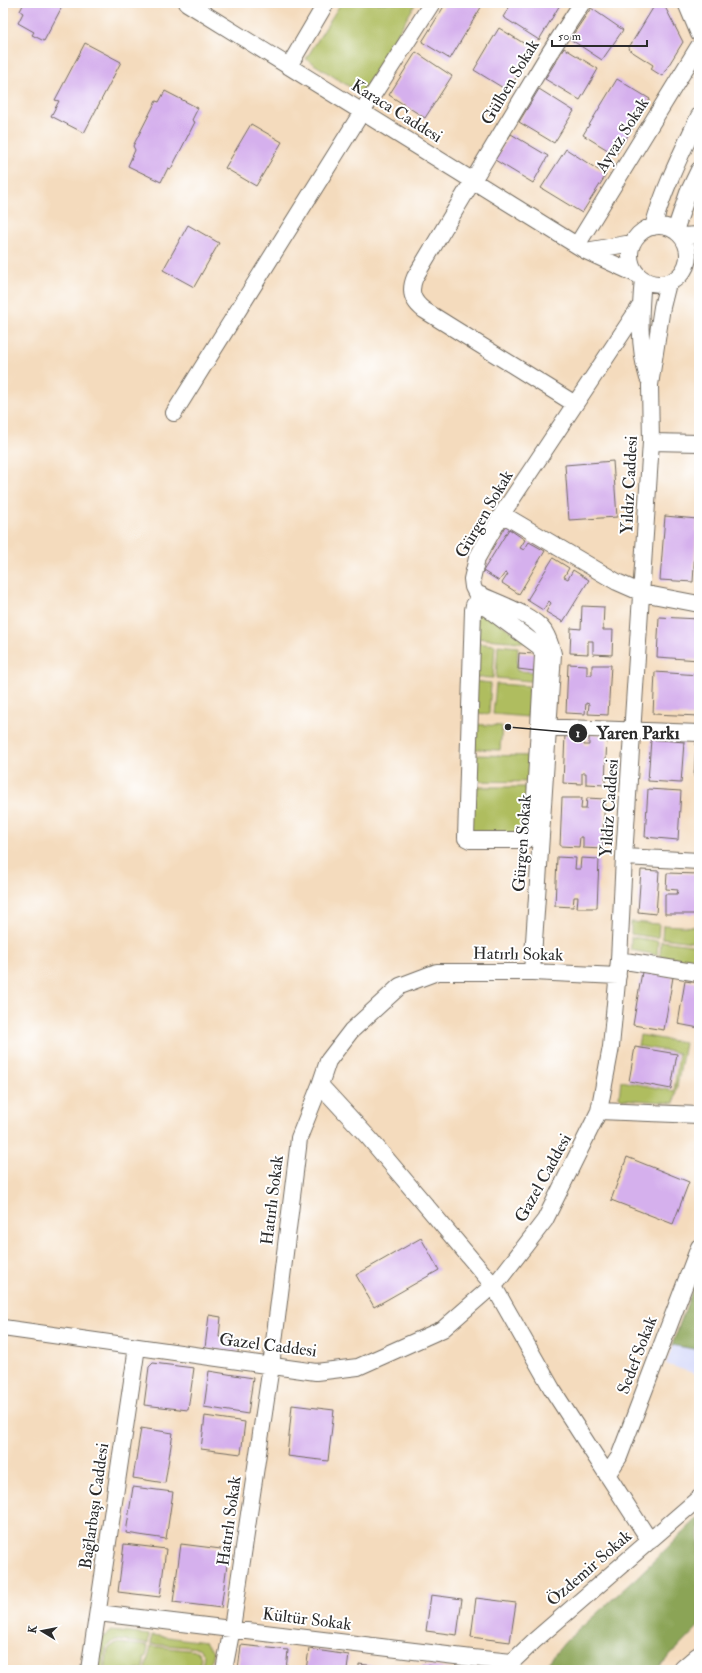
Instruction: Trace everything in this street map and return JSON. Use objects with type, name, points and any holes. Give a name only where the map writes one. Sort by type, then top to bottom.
[{"type":"highway","points":[[685,1670],[699,1658]]},
{"type":"street","name":"Karaca Caddesi","points":[[187,3],[582,248],[640,277]]},
{"type":"street","points":[[290,66],[326,3]]},
{"type":"street","points":[[174,413],[432,3]]},
{"type":"street","name":"Gülben Sokak","points":[[575,404],[424,310],[413,299],[412,288],[415,277],[472,181],[550,52],[582,3]]},
{"type":"street","points":[[686,3],[699,34]]},
{"type":"street","name":"Ayvaz Sokak","points":[[582,248],[699,46]]},
{"type":"street","points":[[653,227],[659,205],[699,116]]},
{"type":"street","points":[[678,234],[688,193],[699,170]]},
{"type":"street","points":[[582,248],[632,243],[641,232],[653,227],[664,226],[678,234],[685,243],[688,251],[685,268]]},
{"type":"street","points":[[678,234],[699,235]]},
{"type":"street","name":"Yıldız Caddesi","points":[[632,243],[630,249],[631,263],[640,277],[643,356],[650,385]]},
{"type":"street","points":[[640,277],[655,284],[668,282],[678,277],[685,268],[699,258]]},
{"type":"street","name":"Yıldız Caddesi","points":[[599,1112],[611,1047],[619,968],[624,856],[651,442],[650,385],[662,306],[668,282]]},
{"type":"street","name":"Gürgen Sokak","points":[[532,972],[544,727],[553,654],[550,643],[543,630],[529,618],[476,593],[473,587],[473,568],[477,558],[502,514],[641,305]]},
{"type":"street","points":[[651,442],[699,443]]},
{"type":"street","points":[[502,514],[617,582],[642,593],[699,604]]},
{"type":"street","points":[[474,605],[480,605],[488,609],[542,650],[544,727],[532,836],[526,840],[466,838],[472,626],[474,605]]},
{"type":"street","points":[[544,727],[633,729],[699,733]]},
{"type":"street","points":[[624,856],[699,862]]},
{"type":"street","name":"Hatırlı Sokak","points":[[224,1670],[232,1628],[271,1366],[299,1138],[328,1061],[351,1031],[400,986],[437,972],[532,972],[619,968],[699,973]]},
{"type":"street","points":[[320,1085],[369,1138],[493,1285],[552,1389],[650,1541]]},
{"type":"street","points":[[599,1112],[699,1115]]},
{"type":"street","name":"Gazel Caddesi","points":[[3,1328],[316,1372],[358,1367],[443,1329],[493,1285],[545,1220],[599,1112]]},
{"type":"street","name":"Sedef Sokak","points":[[607,1475],[619,1457],[699,1247]]},
{"type":"street","name":"Bağlarbaşı Caddesi","points":[[89,1670],[137,1347]]},
{"type":"street","name":"Özdemir Sokak","points":[[509,1666],[534,1641],[699,1498]]},
{"type":"street","name":"Kültür Sokak","points":[[98,1613],[472,1658],[509,1666]]},
{"type":"shaded area","points":[[699,1274],[699,1375],[666,1364]]},
{"type":"green space","points":[[341,3],[416,3],[361,94],[306,59]]},
{"type":"green space","points":[[476,608],[530,643],[475,638]]},
{"type":"green space","points":[[474,643],[495,645],[493,678],[473,677]]},
{"type":"green space","points":[[498,645],[518,647],[517,671],[535,672],[541,682],[496,678]]},
{"type":"green space","points":[[473,681],[491,683],[489,714],[473,713]]},
{"type":"green space","points":[[496,684],[529,686],[528,717],[493,714]]},
{"type":"green space","points":[[471,724],[502,726],[500,750],[472,749]]},
{"type":"green space","points":[[471,755],[535,756],[533,782],[471,781]]},
{"type":"green space","points":[[470,787],[533,787],[525,834],[470,837]]},
{"type":"green space","points":[[631,922],[659,924],[658,938],[631,934]]},
{"type":"green space","points":[[663,925],[699,927],[699,943],[662,938]]},
{"type":"green space","points":[[631,937],[658,941],[657,955],[631,950]]},
{"type":"green space","points":[[661,941],[699,946],[699,963],[660,956]]},
{"type":"green space","points":[[640,1035],[685,1043],[674,1103],[622,1099],[619,1097],[621,1081],[674,1091],[679,1053],[638,1046]]},
{"type":"green space","points":[[695,1283],[699,1284],[699,1350],[672,1345]]},
{"type":"green space","points":[[699,1517],[699,1626],[656,1670],[542,1670],[565,1642],[636,1578]]},
{"type":"green space","points":[[111,1631],[149,1635],[148,1644],[115,1640],[106,1648],[103,1670],[95,1670],[99,1641]]},
{"type":"green space","points":[[152,1635],[205,1642],[213,1651],[209,1670],[201,1670],[204,1656],[199,1648],[151,1644]]},
{"type":"green space","points":[[116,1643],[148,1646],[146,1656],[144,1658],[144,1670],[105,1670],[108,1649]]},
{"type":"green space","points":[[151,1646],[197,1651],[201,1657],[199,1670],[147,1670],[146,1666]]},
{"type":"building","points":[[24,3],[64,3],[44,41],[32,35],[34,32],[18,23],[23,13],[20,11]]},
{"type":"building","points":[[446,3],[483,4],[450,59],[422,42]]},
{"type":"building","points":[[512,3],[561,3],[539,40],[503,17]]},
{"type":"building","points":[[656,3],[663,3],[683,42],[662,76],[651,69],[653,65],[628,49]]},
{"type":"building","points":[[591,8],[623,30],[602,60],[570,39]]},
{"type":"building","points":[[499,28],[533,49],[508,91],[474,70]]},
{"type":"building","points":[[85,43],[121,62],[84,133],[51,116],[59,101],[55,100]]},
{"type":"building","points":[[564,48],[598,69],[580,100],[545,79]]},
{"type":"building","points":[[416,52],[452,76],[425,118],[389,95]]},
{"type":"building","points":[[617,79],[650,99],[616,155],[583,135]]},
{"type":"building","points":[[539,89],[574,111],[554,143],[519,122]]},
{"type":"building","points":[[165,91],[198,108],[192,120],[195,122],[171,169],[168,168],[161,182],[128,166],[135,150],[133,146],[156,101],[159,102]]},
{"type":"building","points":[[251,124],[282,142],[256,186],[225,168]]},
{"type":"building","points":[[511,134],[548,156],[533,183],[495,160]]},
{"type":"building","points":[[566,149],[606,175],[582,213],[541,188]]},
{"type":"building","points":[[188,225],[219,243],[194,287],[163,270]]},
{"type":"building","points":[[613,461],[617,517],[569,520],[565,465]]},
{"type":"building","points":[[665,516],[697,519],[693,582],[660,580]]},
{"type":"building","points":[[509,529],[525,540],[520,548],[524,550],[529,542],[545,551],[519,594],[502,583],[508,574],[505,573],[499,581],[483,571]]},
{"type":"building","points":[[553,558],[569,568],[564,577],[568,579],[573,570],[589,580],[563,622],[546,612],[551,603],[549,601],[543,610],[527,600]]},
{"type":"building","points":[[582,606],[604,607],[603,630],[613,630],[612,655],[593,654],[593,641],[588,641],[588,654],[570,653],[571,628],[581,629]]},
{"type":"building","points":[[659,617],[699,619],[699,660],[657,657]]},
{"type":"building","points":[[519,653],[535,654],[534,671],[518,669]]},
{"type":"building","points":[[568,664],[587,665],[587,675],[592,675],[592,665],[611,665],[608,715],[588,714],[589,704],[586,703],[585,714],[566,713]]},
{"type":"building","points":[[655,672],[699,675],[699,716],[653,714]]},
{"type":"building","points":[[565,734],[584,735],[584,745],[589,745],[589,735],[607,735],[605,785],[586,784],[586,773],[582,773],[582,784],[563,783]]},
{"type":"building","points":[[651,739],[684,742],[681,783],[648,781]]},
{"type":"building","points":[[696,743],[699,743],[699,778],[694,777]]},
{"type":"building","points":[[648,789],[681,791],[678,840],[645,837]]},
{"type":"building","points":[[562,798],[582,798],[581,809],[586,809],[587,798],[605,799],[602,849],[583,848],[583,837],[580,837],[579,847],[560,846]]},
{"type":"building","points":[[557,857],[576,858],[575,869],[580,869],[581,858],[599,859],[597,908],[577,908],[578,897],[574,897],[573,907],[555,906]]},
{"type":"building","points":[[641,870],[659,871],[656,914],[638,912]]},
{"type":"building","points":[[667,873],[699,874],[699,914],[665,914],[665,894],[677,894],[678,890],[666,889]]},
{"type":"building","points":[[642,972],[673,977],[664,1030],[633,1025]]},
{"type":"building","points":[[685,981],[699,983],[699,1028],[678,1024]]},
{"type":"building","points":[[635,1047],[677,1054],[671,1089],[629,1081]]},
{"type":"building","points":[[627,1157],[689,1182],[673,1224],[611,1200]]},
{"type":"building","points":[[421,1238],[439,1270],[374,1307],[356,1275]]},
{"type":"building","points":[[209,1315],[221,1317],[219,1337],[239,1340],[238,1353],[205,1348]]},
{"type":"building","points":[[153,1363],[194,1368],[188,1410],[144,1405],[149,1367]]},
{"type":"building","points":[[209,1371],[253,1378],[248,1414],[204,1407]]},
{"type":"building","points":[[292,1405],[334,1410],[328,1461],[287,1456]]},
{"type":"building","points":[[205,1416],[245,1422],[241,1454],[201,1449]]},
{"type":"building","points":[[141,1428],[173,1433],[165,1483],[133,1478]]},
{"type":"building","points":[[133,1487],[173,1492],[166,1539],[126,1533]]},
{"type":"building","points":[[124,1544],[166,1549],[160,1597],[118,1592]]},
{"type":"building","points":[[181,1544],[229,1550],[221,1608],[173,1602]]},
{"type":"building","points":[[431,1595],[462,1599],[457,1635],[426,1631]]},
{"type":"building","points":[[476,1598],[516,1603],[510,1642],[471,1637]]},
{"type":"building","points":[[241,1645],[288,1650],[286,1670],[238,1670]]},
{"type":"building","points":[[309,1649],[349,1655],[347,1670],[306,1670]]},
{"type":"building","points":[[359,1664],[400,1669],[400,1670],[359,1670]]},
{"type":"building","points":[[422,1665],[451,1669],[451,1670],[421,1670]]},
{"type":"place","name":"Yaren Parkı","points":[[508,727]]}]
